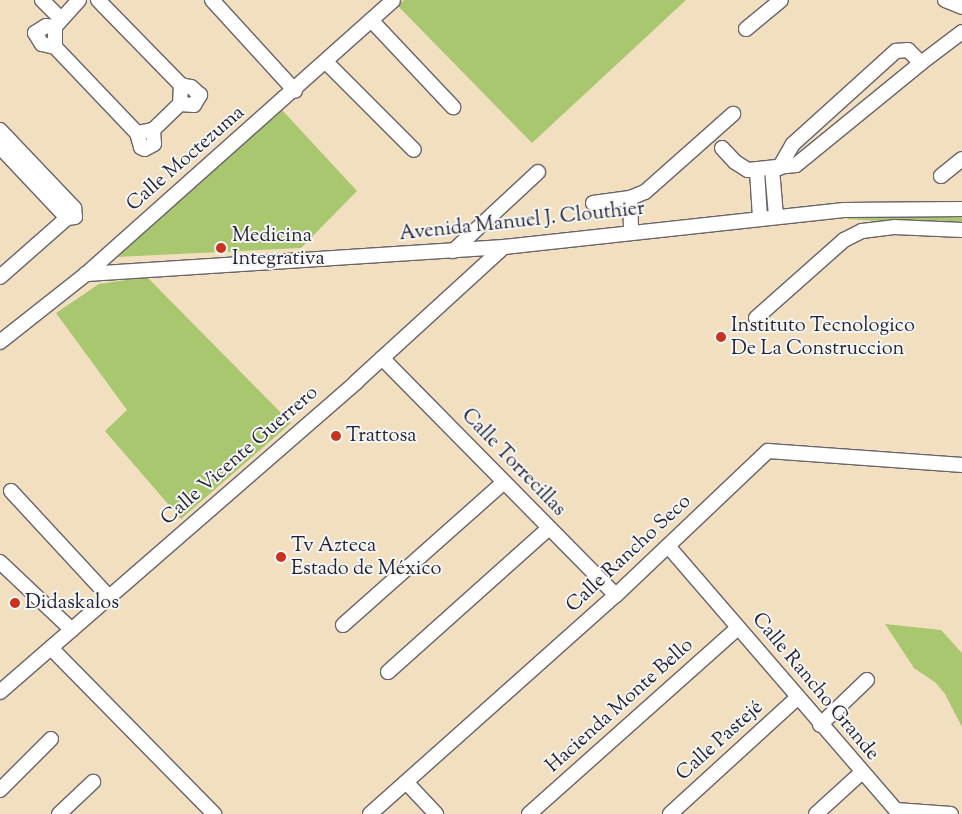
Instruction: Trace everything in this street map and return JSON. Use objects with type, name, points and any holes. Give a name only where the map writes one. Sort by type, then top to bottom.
[{"type":"street","points":[[42,0],[58,23],[55,47]]},
{"type":"street","points":[[79,0],[58,23],[46,26],[35,34],[42,44],[55,47],[137,133],[153,130],[180,104],[181,85],[100,0]]},
{"type":"street","points":[[212,0],[295,91]]},
{"type":"street","name":"Calle Moctezuma","points":[[0,342],[86,274],[295,91],[393,0]]},
{"type":"street","points":[[746,30],[781,0]]},
{"type":"street","points":[[945,0],[962,7]]},
{"type":"street","points":[[372,20],[453,107]]},
{"type":"street","points":[[722,148],[740,166],[757,171],[796,165],[810,156],[921,63],[962,32]]},
{"type":"street","points":[[776,216],[775,168],[793,144],[896,51],[908,50],[921,63]]},
{"type":"street","points":[[326,62],[414,150]]},
{"type":"street","points":[[593,203],[630,198],[657,183],[733,114]]},
{"type":"street","points":[[0,130],[5,150],[67,218],[0,277]]},
{"type":"street","points":[[941,176],[962,159]]},
{"type":"street","points":[[757,171],[760,218]]},
{"type":"street","points":[[453,251],[538,172]]},
{"type":"street","points":[[630,198],[631,231]]},
{"type":"street","name":"Avenida Manuel J. Clouthier","points":[[86,274],[504,247],[631,231],[844,210],[962,209]]},
{"type":"street","points":[[756,318],[844,240],[862,231],[894,227],[962,230]]},
{"type":"street","name":"Calle Vicente Guerrero","points":[[0,692],[382,358],[504,247]]},
{"type":"street","name":"Calle Torrecillas","points":[[382,358],[616,595]]},
{"type":"street","name":"Calle Rancho Seco","points":[[370,814],[616,595],[768,451],[962,464]]},
{"type":"street","points":[[343,625],[504,482]]},
{"type":"street","points":[[11,491],[109,597]]},
{"type":"street","points":[[388,672],[549,528]]},
{"type":"street","name":"Calle Rancho Grande","points":[[668,546],[861,773],[897,812],[951,814]]},
{"type":"street","points":[[0,562],[72,630]]},
{"type":"street","name":"Hacienda Monte Bello","points":[[529,814],[738,628]]},
{"type":"street","points":[[51,648],[214,814]]},
{"type":"street","points":[[820,725],[867,680]]},
{"type":"street","name":"Calle Pastejé","points":[[670,814],[797,698]]},
{"type":"street","points":[[0,790],[51,739]]},
{"type":"street","points":[[816,814],[861,773]]},
{"type":"street","points":[[59,814],[93,782]]},
{"type":"street","points":[[406,782],[436,814]]},
{"type":"green space","points":[[404,0],[686,0],[532,143],[398,6]]},
{"type":"green space","points":[[282,110],[357,191],[301,248],[116,257]]},
{"type":"green space","points":[[962,215],[962,226],[847,219],[847,216]]},
{"type":"green space","points":[[147,277],[291,423],[181,519],[105,431],[127,410],[56,313],[99,284]]},
{"type":"green space","points":[[885,624],[941,630],[962,653],[962,727],[945,694],[936,683],[914,668]]},
{"type":"place","name":"Medicina Integrativa","points":[[221,248]]},
{"type":"place","name":"Instituto Tecnologico De La Construccion","points":[[721,337]]},
{"type":"place","name":"Trattosa","points":[[336,436]]},
{"type":"place","name":"Tv Azteca Estado de México","points":[[281,557]]},
{"type":"place","name":"Didaskalos","points":[[15,603]]}]
